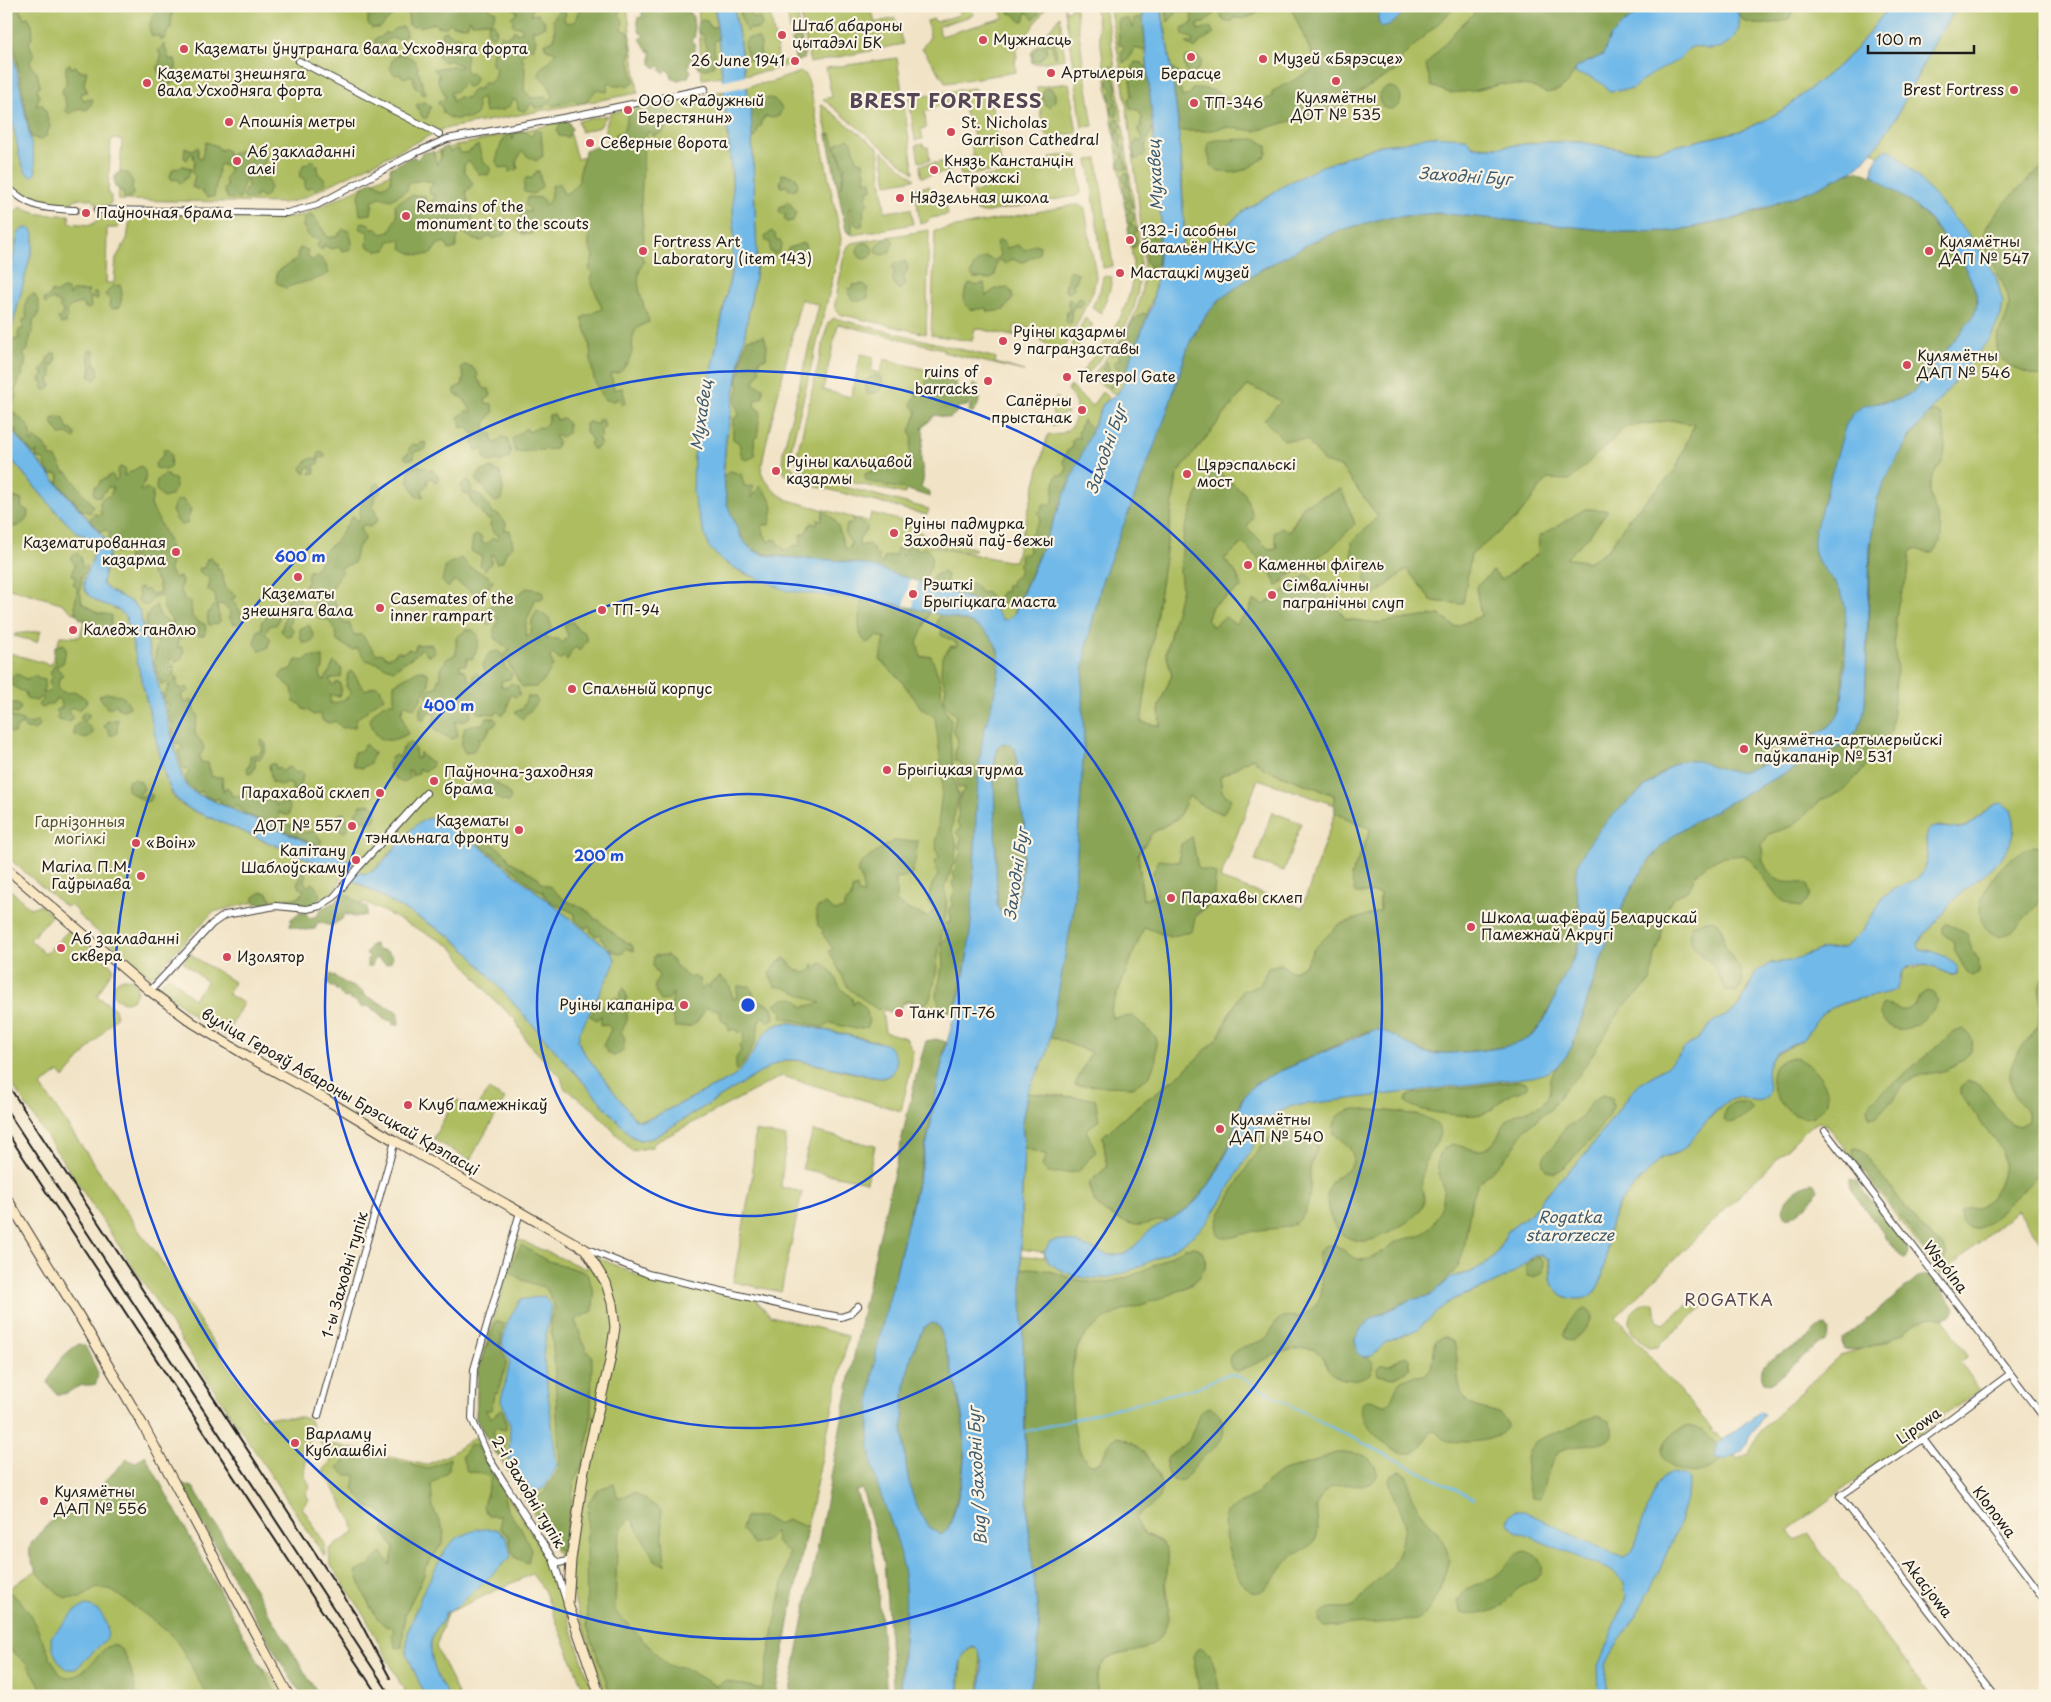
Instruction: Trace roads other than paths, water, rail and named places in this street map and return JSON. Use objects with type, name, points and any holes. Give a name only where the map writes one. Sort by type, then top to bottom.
[{"type":"main road","name":"вуліца Герояў Абароны Брэсцкай Крэпасці","points":[[6,868],[150,991],[211,1035],[585,1249],[606,1283],[612,1303],[615,1327],[610,1361],[584,1470],[571,1560],[568,1604]]},
{"type":"main road","points":[[6,1197],[144,1425],[289,1696]]},
{"type":"main road","name":"2-і Заходні тупік","points":[[568,1604],[600,1696]]},
{"type":"street","points":[[300,61],[439,134]]},
{"type":"street","points":[[98,210],[288,213],[317,205],[415,153],[447,139],[705,89]]},
{"type":"street","points":[[6,186],[30,205],[74,210]]},
{"type":"street","points":[[150,991],[212,924],[225,916],[276,906],[307,909],[320,906],[334,897],[426,793]]},
{"type":"street","name":"Wspólna","points":[[1825,1131],[2045,1419]]},
{"type":"street","name":"1-ы Заходні тупік","points":[[318,1416],[395,1141]]},
{"type":"street","name":"2-і Заходні тупік","points":[[520,1212],[474,1369],[472,1419],[490,1460],[553,1558],[568,1604]]},
{"type":"street","name":"вуліца Герояў Абароны Брэсцкай Крэпасці","points":[[579,1246],[648,1274],[812,1312],[841,1316],[850,1314],[858,1306]]},
{"type":"street","name":"Lipowa","points":[[1840,1496],[1923,1440],[2010,1374]]},
{"type":"street","name":"Klonowa","points":[[1923,1440],[2045,1599]]},
{"type":"street","name":"Akacjowa","points":[[1840,1496],[1995,1696]]},
{"type":"street","points":[[553,1558],[559,1563],[571,1560]]},
{"type":"water","points":[[715,6],[734,6],[751,114],[757,254],[755,277],[726,439],[723,477],[727,504],[741,538],[751,549],[764,555],[835,560],[868,565],[986,604],[994,608],[1002,619],[1007,620],[1014,614],[1103,404],[1116,395],[1122,387],[1152,305],[1158,272],[1161,220],[1142,6],[1161,6],[1179,131],[1184,226],[1181,250],[1184,254],[1219,236],[1226,226],[1241,213],[1285,185],[1320,167],[1381,145],[1401,143],[1429,136],[1466,138],[1473,147],[1499,147],[1543,142],[1581,142],[1625,150],[1659,150],[1740,131],[1762,122],[1786,108],[1833,70],[1855,50],[1890,6],[1958,6],[1937,38],[1895,119],[1877,146],[1854,170],[1810,191],[1733,219],[1674,231],[1624,232],[1437,213],[1384,218],[1341,230],[1316,240],[1260,270],[1219,300],[1199,324],[1189,344],[1165,418],[1102,581],[1087,644],[1082,683],[1084,744],[1073,913],[1047,1054],[1027,1093],[1022,1123],[1024,1148],[1021,1249],[1025,1432],[1028,1519],[1039,1627],[1037,1660],[1028,1696],[980,1696],[982,1666],[979,1651],[974,1647],[968,1650],[961,1661],[959,1696],[901,1696],[906,1600],[905,1584],[898,1543],[874,1472],[869,1433],[871,1393],[879,1341],[923,1162],[939,1076],[965,970],[972,909],[980,755],[998,675],[999,655],[991,638],[977,626],[966,621],[891,603],[788,591],[738,570],[720,559],[709,547],[696,508],[693,492],[694,456],[732,268],[734,233],[732,175]],"holes":[[[1004,743],[1010,744],[1015,749],[1025,831],[1021,880],[1016,905],[1011,914],[1003,915],[997,904],[994,779],[995,759],[999,745]],[[932,1323],[936,1324],[940,1329],[959,1397],[964,1438],[964,1460],[955,1509],[949,1527],[941,1535],[927,1525],[912,1493],[903,1433],[904,1395],[909,1367],[923,1328]]]},
{"type":"water","points":[[1384,6],[1410,6],[1392,24],[1382,27],[1378,17]]},
{"type":"water","points":[[1648,6],[1735,6],[1739,22],[1738,30],[1731,42],[1724,46],[1708,49],[1690,48],[1679,59],[1649,76],[1633,89],[1609,91],[1594,79],[1576,74],[1577,67],[1603,55],[1610,37],[1623,24]]},
{"type":"water","points":[[6,16],[36,169],[32,177],[26,173],[20,159],[6,90]]},
{"type":"water","points":[[1885,150],[1891,150],[1898,155],[1975,242],[1996,277],[2003,302],[2001,315],[1991,337],[1910,436],[1886,478],[1877,500],[1870,547],[1865,705],[1861,722],[1855,733],[1833,750],[1797,767],[1689,825],[1674,835],[1655,853],[1624,903],[1600,961],[1573,1044],[1562,1062],[1552,1070],[1531,1077],[1292,1106],[1277,1114],[1266,1125],[1228,1191],[1207,1222],[1183,1243],[1134,1269],[1106,1278],[1078,1277],[1048,1262],[1044,1252],[1050,1242],[1060,1240],[1070,1241],[1106,1254],[1123,1254],[1152,1229],[1190,1207],[1208,1186],[1223,1161],[1230,1145],[1243,1099],[1255,1084],[1265,1078],[1374,1030],[1390,1034],[1420,1051],[1436,1054],[1488,1050],[1516,1044],[1527,1039],[1535,1033],[1547,1015],[1578,946],[1581,934],[1581,916],[1576,889],[1576,871],[1586,848],[1607,821],[1670,767],[1679,762],[1697,761],[1733,771],[1752,769],[1774,759],[1828,727],[1836,719],[1841,704],[1844,674],[1845,607],[1839,589],[1818,561],[1814,543],[1815,531],[1845,427],[1852,414],[1865,405],[1898,400],[1913,392],[1973,317],[1977,304],[1971,279],[1946,239],[1919,209],[1873,174],[1873,167],[1876,161]]},
{"type":"water","points":[[29,228],[34,234],[33,246],[6,351],[6,293],[18,234],[22,229]]},
{"type":"water","points":[[6,424],[106,540],[109,553],[102,583],[109,590],[135,605],[139,610],[183,780],[188,788],[195,793],[349,860],[355,870],[364,874],[374,870],[384,862],[413,828],[424,820],[436,818],[449,822],[612,952],[615,959],[614,965],[580,1031],[578,1041],[582,1050],[634,1118],[641,1121],[649,1119],[727,1081],[740,1071],[767,1032],[782,1023],[793,1023],[886,1044],[896,1059],[894,1070],[886,1077],[879,1078],[797,1060],[784,1060],[653,1138],[640,1140],[631,1136],[468,952],[450,936],[341,873],[192,810],[178,800],[165,776],[126,617],[117,610],[91,597],[84,587],[84,581],[93,557],[92,542],[75,531],[64,520],[6,453]]},
{"type":"water","name":"Rogatka starorzecze","points":[[2002,803],[2011,810],[2014,824],[2013,837],[2007,849],[1989,869],[1955,899],[1918,944],[1920,949],[1946,957],[1958,968],[1958,974],[1953,975],[1928,966],[1913,965],[1903,971],[1896,990],[1833,1007],[1822,1015],[1803,1039],[1777,1053],[1768,1065],[1769,1093],[1767,1097],[1759,1101],[1740,1097],[1729,1100],[1716,1111],[1685,1148],[1661,1158],[1620,1202],[1614,1212],[1610,1227],[1603,1274],[1594,1292],[1586,1298],[1575,1299],[1563,1295],[1553,1285],[1549,1259],[1542,1255],[1534,1256],[1513,1273],[1486,1287],[1454,1299],[1418,1329],[1385,1343],[1372,1356],[1363,1357],[1357,1352],[1355,1339],[1362,1327],[1373,1318],[1410,1300],[1430,1296],[1452,1277],[1471,1272],[1484,1265],[1496,1254],[1508,1231],[1531,1213],[1550,1189],[1584,1156],[1630,1094],[1641,1083],[1665,1068],[1686,1047],[1698,1039],[1714,1021],[1728,1015],[1740,1005],[1756,972],[1771,963],[1791,961],[1820,950],[1843,948],[1863,930],[1884,896],[1922,874],[1927,859],[1926,838],[1929,829],[1934,827],[1956,829],[1965,827],[1992,806]]},
{"type":"water","points":[[544,1296],[551,1306],[543,1353],[557,1467],[545,1487],[532,1495],[521,1490],[514,1479],[509,1463],[510,1425],[501,1400],[510,1362],[502,1344],[507,1323],[520,1300]]},
{"type":"water","points":[[1760,1412],[1765,1414],[1741,1452],[1724,1460],[1715,1457],[1717,1444]]},
{"type":"water","points":[[1670,1473],[1685,1475],[1689,1481],[1688,1494],[1683,1511],[1648,1593],[1607,1661],[1606,1670],[1609,1696],[1599,1696],[1598,1666],[1626,1597],[1624,1582],[1614,1572],[1514,1530],[1508,1523],[1509,1517],[1514,1511],[1524,1511],[1612,1554],[1624,1557],[1633,1548],[1657,1484]]},
{"type":"water","points":[[477,1529],[496,1529],[507,1538],[511,1557],[460,1604],[445,1613],[434,1633],[431,1648],[437,1675],[449,1696],[425,1696],[406,1652],[408,1632],[422,1594],[447,1547],[457,1538]]},
{"type":"water","points":[[84,1606],[95,1609],[103,1616],[107,1626],[107,1638],[79,1666],[75,1669],[67,1669],[55,1655],[51,1637],[74,1612]]},
{"type":"waterway","points":[[1023,1432],[1195,1388],[1228,1374],[1238,1376],[1321,1422],[1474,1499]]},
{"type":"tunnel","points":[[75,210],[98,210]]},
{"type":"railway","points":[[6,1082],[358,1618],[390,1678]]},
{"type":"railway","points":[[6,1109],[391,1696]]},
{"type":"railway","points":[[6,1131],[378,1696]]},
{"type":"place","name":"Штаб абароны цытадэлі БК","points":[[782,35]]},
{"type":"place","name":"Мужнасць","points":[[983,40]]},
{"type":"place","name":"Казематы ўнутранага вала Усходняга форта","points":[[184,49]]},
{"type":"place","name":"Берасце","points":[[1191,57]]},
{"type":"place","name":"Музей «Бярэсце»","points":[[1263,59]]},
{"type":"place","name":"26 June 1941","points":[[795,61]]},
{"type":"place","name":"Артылерыя","points":[[1051,73]]},
{"type":"place","name":"Кулямётны ДОТ № 535","points":[[1336,81]]},
{"type":"place","name":"Казематы знешняга вала Усходняга форта","points":[[147,83]]},
{"type":"place","name":"Brest Fortress","points":[[2014,90]]},
{"type":"place","name":"ТП-346","points":[[1194,103]]},
{"type":"place","name":"ООО «Радужный Берестянин»","points":[[628,110]]},
{"type":"place","name":"Апошнія метры","points":[[229,122]]},
{"type":"place","name":"St. Nicholas Garrison Cathedral","points":[[951,132]]},
{"type":"place","name":"Северные ворота","points":[[590,143]]},
{"type":"place","name":"Аб закладанні алеі","points":[[237,161]]},
{"type":"place","name":"Князь Канстанцін Астрожскі","points":[[934,170]]},
{"type":"place","name":"Нядзельная школа","points":[[900,198]]},
{"type":"place","name":"Паўночная брама","points":[[86,213]]},
{"type":"place","name":"Remains of the monument to the scouts","points":[[406,216]]},
{"type":"place","name":"132-і асобны батальён НКУС","points":[[1130,240]]},
{"type":"place","name":"Fortress Art Laboratory (item 143)","points":[[643,251]]},
{"type":"place","name":"Кулямётны ДАП № 547","points":[[1929,251]]},
{"type":"place","name":"Мастацкі музей","points":[[1120,273]]},
{"type":"place","name":"Руіны казармы 9 пагранзаставы","points":[[1003,341]]},
{"type":"place","name":"Кулямётны ДАП № 546","points":[[1907,365]]},
{"type":"place","name":"Terespol Gate","points":[[1067,377]]},
{"type":"place","name":"ruins of barracks","points":[[988,381]]},
{"type":"place","name":"Сапёрны прыстанак","points":[[1082,410]]},
{"type":"place","name":"Руіны кальцавой казармы","points":[[776,471]]},
{"type":"place","name":"Цярэспальскі мост","points":[[1187,474]]},
{"type":"place","name":"Руіны падмурка Заходняй паў-вежы","points":[[894,533]]},
{"type":"place","name":"Казематированная казарма","points":[[176,552]]},
{"type":"place","name":"Каменны флігель","points":[[1248,565]]},
{"type":"place","name":"Казематы знешняга вала","points":[[298,577]]},
{"type":"place","name":"Рэшткі Брыгіцкага маста","points":[[913,594]]},
{"type":"place","name":"Сімвалічны пагранічны слуп","points":[[1272,595]]},
{"type":"place","name":"Casemates of the inner rampart","points":[[380,608]]},
{"type":"place","name":"ТП-94","points":[[602,610]]},
{"type":"place","name":"Каледж гандлю","points":[[73,630]]},
{"type":"place","name":"Спальный корпус","points":[[572,689]]},
{"type":"place","name":"Кулямётна-артылерыйскі паўкапанір № 531","points":[[1744,749]]},
{"type":"place","name":"Брыгіцкая турма","points":[[887,770]]},
{"type":"place","name":"Паўночна-заходняя брама","points":[[434,781]]},
{"type":"place","name":"Парахавой склеп","points":[[380,793]]},
{"type":"place","name":"ДОТ № 557","points":[[352,826]]},
{"type":"place","name":"Казематы тэнальнага фронту","points":[[519,830]]},
{"type":"place","name":"«Воін»","points":[[136,843]]},
{"type":"place","name":"Капітану Шаблоўскаму","points":[[356,860]]},
{"type":"place","name":"Магіла П.М. Гаўрылава","points":[[141,876]]},
{"type":"place","name":"Парахавы склеп","points":[[1171,898]]},
{"type":"place","name":"Школа шафёраў Беларускай Памежнай Акругі","points":[[1471,927]]},
{"type":"place","name":"Аб закладанні сквера","points":[[61,948]]},
{"type":"place","name":"Изолятор","points":[[227,957]]},
{"type":"place","name":"Руіны капаніра","points":[[684,1005]]},
{"type":"place","name":"Танк ПТ-76","points":[[899,1013]]},
{"type":"place","name":"Клуб памежнікаў","points":[[408,1105]]},
{"type":"place","name":"Кулямётны ДАП № 540","points":[[1220,1129]]},
{"type":"place","name":"Варламу Кублашвілі","points":[[295,1443]]},
{"type":"place","name":"Кулямётны ДАП № 556","points":[[44,1501]]},
{"type":"district","name":"BREST FORTRESS","points":[[946,101]]},
{"type":"district","name":"ROGATKA","points":[[1729,1300]]},
{"type":"water label","name":"Мухавец","points":[[1155,175]]},
{"type":"water label","name":"Заходні Буг","points":[[1465,176]]},
{"type":"water label","name":"Мухавец","points":[[701,415]]},
{"type":"water label","name":"Заходні Буг","points":[[1106,449]]},
{"type":"water label","name":"Заходні Буг","points":[[1016,874]]},
{"type":"water label","name":"Bug / Заходні Буг","points":[[977,1476]]},
{"type":"park label","name":"Гарнізонныя могілкі","points":[[80,830]]}]
